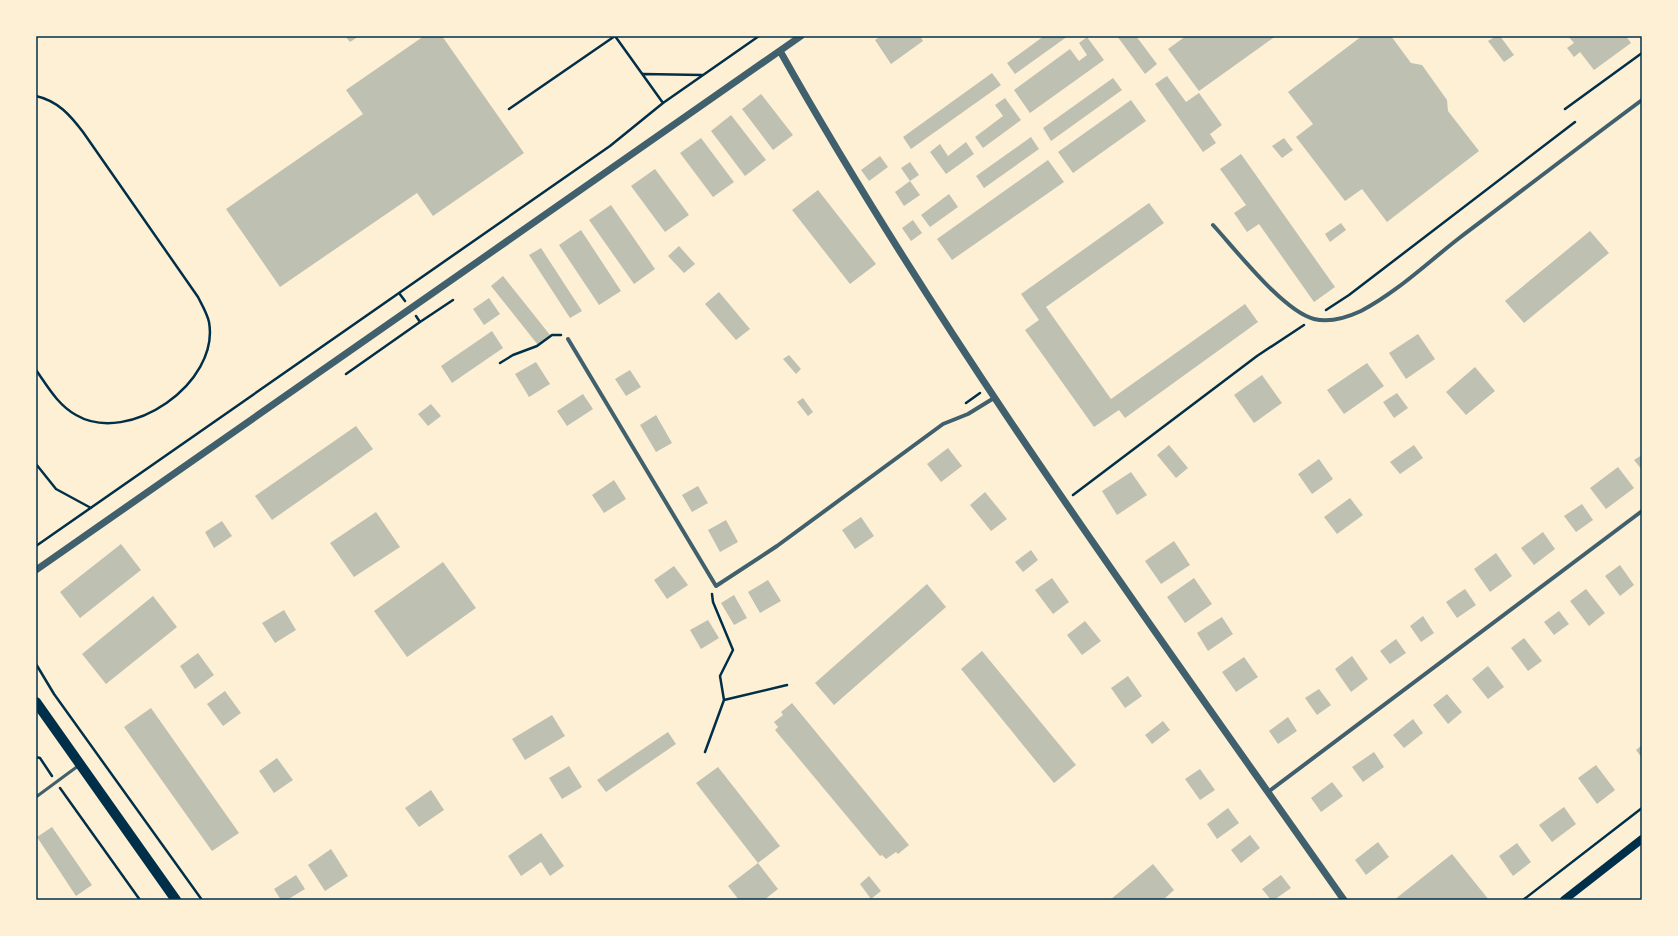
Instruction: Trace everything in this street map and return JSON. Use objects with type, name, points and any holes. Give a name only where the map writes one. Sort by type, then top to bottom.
[{"type":"main road","points":[[36,702],[176,900]]},
{"type":"main road","points":[[1564,900],[1642,839]]},
{"type":"street","points":[[36,570],[801,36]]},
{"type":"street","points":[[780,51],[847,167],[987,388],[1064,502],[1344,900]]},
{"type":"street","points":[[1213,225],[1260,277],[1292,308],[1313,319],[1333,321],[1344,318],[1388,294],[1642,100]]},
{"type":"street","points":[[568,339],[716,586],[796,533],[943,424],[968,414],[994,398]]},
{"type":"street","points":[[1268,792],[1642,511]]},
{"type":"lane","points":[[36,797],[80,765]]},
{"type":"path","points":[[509,109],[615,36],[663,103]]},
{"type":"path","points":[[36,546],[591,159],[663,103],[760,36]]},
{"type":"path","points":[[1565,109],[1642,53]]},
{"type":"path","points":[[642,74],[703,75]]},
{"type":"path","points":[[36,96],[47,99],[59,106],[71,117],[83,132],[198,297],[205,310],[209,323],[209,337],[201,365],[182,391],[154,411],[139,418],[123,422],[109,424],[78,416],[64,407],[36,370]]},
{"type":"path","points":[[1064,502],[1257,356],[1349,295],[1575,122]]},
{"type":"path","points":[[420,322],[453,300]]},
{"type":"path","points":[[500,362],[513,355],[537,346],[552,335],[558,334],[568,339]]},
{"type":"path","points":[[962,406],[987,388]]},
{"type":"path","points":[[36,464],[56,490],[91,508]]},
{"type":"path","points":[[706,752],[724,700],[720,676],[733,650],[713,602],[712,591],[716,586]]},
{"type":"path","points":[[36,664],[54,694],[202,900]]},
{"type":"path","points":[[724,700],[787,685]]},
{"type":"path","points":[[36,757],[40,758],[140,900]]},
{"type":"path","points":[[1523,900],[1642,808]]},
{"type":"building","points":[[345,36],[359,36],[350,42]]},
{"type":"building","points":[[424,36],[442,36],[524,153],[433,216],[417,193],[280,287],[226,209],[363,114],[346,90]]},
{"type":"building","points":[[881,36],[920,36],[923,41],[891,64],[875,40]]},
{"type":"building","points":[[1044,36],[1068,36],[1015,74],[1007,63]]},
{"type":"building","points":[[1117,36],[1136,36],[1157,64],[1145,74]]},
{"type":"building","points":[[1186,36],[1276,36],[1199,91],[1168,49]]},
{"type":"building","points":[[1362,36],[1391,36],[1411,63],[1422,65],[1447,100],[1448,111],[1479,151],[1387,222],[1362,189],[1345,201],[1296,137],[1313,124],[1288,92]]},
{"type":"building","points":[[1496,36],[1500,36],[1514,55],[1504,62],[1488,41]]},
{"type":"building","points":[[1568,36],[1626,36],[1631,43],[1594,70],[1580,52],[1574,57],[1567,48],[1574,43]]},
{"type":"building","points":[[1087,37],[1104,60],[1030,113],[1014,90],[1070,49],[1079,61],[1087,55],[1079,43]]},
{"type":"building","points":[[992,73],[1001,85],[911,149],[903,137]]},
{"type":"building","points":[[1167,76],[1186,102],[1199,93],[1222,125],[1210,134],[1216,143],[1203,152],[1155,84]]},
{"type":"building","points":[[1113,78],[1122,90],[1051,141],[1043,128]]},
{"type":"building","points":[[761,94],[793,135],[773,150],[742,109]]},
{"type":"building","points":[[1005,98],[1021,120],[983,148],[975,137],[1003,116],[995,105]]},
{"type":"building","points":[[1131,100],[1146,121],[1073,173],[1058,152]]},
{"type":"building","points":[[731,115],[766,160],[745,176],[711,131]]},
{"type":"building","points":[[1031,137],[1039,149],[984,188],[976,176]]},
{"type":"building","points":[[701,138],[734,182],[713,197],[680,153]]},
{"type":"building","points":[[1284,138],[1293,150],[1282,158],[1272,146]]},
{"type":"building","points":[[966,142],[974,154],[946,174],[930,152],[940,144],[948,156]]},
{"type":"building","points":[[1241,154],[1335,287],[1314,302],[1259,224],[1247,232],[1234,213],[1246,205],[1220,169]]},
{"type":"building","points":[[880,156],[888,167],[869,181],[861,170]]},
{"type":"building","points":[[1048,160],[1064,182],[952,260],[937,239]]},
{"type":"building","points":[[910,162],[919,175],[910,181],[901,168]]},
{"type":"building","points":[[655,169],[689,215],[665,232],[631,186]]},
{"type":"building","points":[[910,181],[920,195],[904,206],[895,192]]},
{"type":"building","points":[[818,190],[876,264],[850,284],[792,210]]},
{"type":"building","points":[[949,194],[958,207],[930,227],[921,215]]},
{"type":"building","points":[[1149,203],[1164,223],[1046,307],[1111,399],[1245,304],[1258,322],[1125,418],[1119,410],[1094,427],[1025,330],[1039,320],[1021,294]]},
{"type":"building","points":[[611,205],[655,269],[634,284],[589,220]]},
{"type":"building","points":[[913,220],[922,233],[911,241],[902,228]]},
{"type":"building","points":[[1341,223],[1346,230],[1330,242],[1325,234]]},
{"type":"building","points":[[581,230],[621,291],[599,305],[559,245]]},
{"type":"building","points":[[1590,231],[1609,253],[1524,323],[1505,301]]},
{"type":"building","points":[[679,246],[695,264],[684,273],[668,256]]},
{"type":"building","points":[[541,248],[582,311],[570,318],[529,255]]},
{"type":"building","points":[[503,276],[550,335],[538,345],[491,286]]},
{"type":"building","points":[[719,292],[750,329],[736,340],[705,304]]},
{"type":"building","points":[[489,298],[500,314],[484,325],[473,309]]},
{"type":"building","points":[[492,331],[503,348],[452,383],[441,366]]},
{"type":"building","points":[[1418,334],[1435,359],[1406,379],[1389,353]]},
{"type":"building","points":[[789,355],[801,369],[796,374],[783,359]]},
{"type":"building","points":[[536,362],[550,384],[529,397],[515,374]]},
{"type":"building","points":[[1367,363],[1384,386],[1344,414],[1327,390]]},
{"type":"building","points":[[1475,367],[1495,391],[1466,415],[1446,392]]},
{"type":"building","points":[[630,370],[641,387],[626,396],[615,379]]},
{"type":"building","points":[[1262,375],[1282,403],[1254,423],[1234,395]]},
{"type":"building","points":[[1397,393],[1408,408],[1394,418],[1383,402]]},
{"type":"building","points":[[583,394],[593,409],[567,426],[557,411]]},
{"type":"building","points":[[803,398],[813,412],[808,416],[797,402]]},
{"type":"building","points":[[431,404],[441,416],[428,426],[418,414]]},
{"type":"building","points":[[656,415],[672,443],[656,452],[640,425]]},
{"type":"building","points":[[356,426],[373,449],[272,520],[255,496]]},
{"type":"building","points":[[1169,445],[1188,468],[1176,478],[1157,455]]},
{"type":"building","points":[[1414,445],[1423,458],[1400,474],[1390,462]]},
{"type":"building","points":[[948,448],[962,466],[941,482],[927,464]]},
{"type":"building","points":[[1642,455],[1642,470],[1634,460]]},
{"type":"building","points":[[1319,459],[1333,479],[1312,494],[1298,474]]},
{"type":"building","points":[[1618,467],[1634,488],[1606,509],[1590,488]]},
{"type":"building","points":[[1131,472],[1147,495],[1117,515],[1102,491]]},
{"type":"building","points":[[614,480],[626,499],[604,513],[592,495]]},
{"type":"building","points":[[698,486],[708,503],[692,512],[682,495]]},
{"type":"building","points":[[985,492],[1007,519],[991,531],[970,505]]},
{"type":"building","points":[[1350,498],[1363,515],[1337,534],[1324,517]]},
{"type":"building","points":[[1582,504],[1593,520],[1576,532],[1564,516]]},
{"type":"building","points":[[376,512],[400,547],[354,577],[330,543]]},
{"type":"building","points":[[861,517],[874,536],[855,549],[842,530]]},
{"type":"building","points":[[726,520],[738,542],[720,552],[708,530]]},
{"type":"building","points":[[222,521],[232,536],[214,548],[205,532]]},
{"type":"building","points":[[1543,532],[1555,549],[1534,565],[1521,548]]},
{"type":"building","points":[[1174,541],[1190,565],[1161,584],[1145,561]]},
{"type":"building","points":[[121,544],[141,570],[80,618],[60,592]]},
{"type":"building","points":[[1031,550],[1038,560],[1023,572],[1015,562]]},
{"type":"building","points":[[1496,553],[1512,576],[1490,592],[1474,569]]},
{"type":"building","points":[[443,562],[476,608],[407,657],[374,611]]},
{"type":"building","points":[[1620,565],[1634,585],[1620,596],[1605,576]]},
{"type":"building","points":[[674,566],[688,585],[667,599],[654,580]]},
{"type":"building","points":[[1052,578],[1069,602],[1053,614],[1035,590]]},
{"type":"building","points":[[1194,578],[1212,604],[1185,623],[1167,597]]},
{"type":"building","points":[[768,580],[781,601],[760,613],[748,592]]},
{"type":"building","points":[[927,584],[946,607],[834,705],[815,683]]},
{"type":"building","points":[[1465,589],[1476,605],[1457,618],[1446,602]]},
{"type":"building","points":[[1586,589],[1605,613],[1589,626],[1570,601]]},
{"type":"building","points":[[734,595],[747,618],[734,625],[721,603]]},
{"type":"building","points":[[153,596],[177,627],[106,684],[82,654]]},
{"type":"building","points":[[284,610],[296,630],[275,643],[262,623]]},
{"type":"building","points":[[1559,611],[1569,624],[1554,635],[1544,622]]},
{"type":"building","points":[[1423,616],[1434,633],[1421,642],[1410,626]]},
{"type":"building","points":[[1222,617],[1233,634],[1208,651],[1197,633]]},
{"type":"building","points":[[708,620],[719,638],[701,649],[690,630]]},
{"type":"building","points":[[1085,621],[1101,641],[1082,655],[1067,635]]},
{"type":"building","points":[[1524,638],[1542,661],[1528,671],[1511,648]]},
{"type":"building","points":[[1396,639],[1406,653],[1390,664],[1380,651]]},
{"type":"building","points":[[982,651],[1076,765],[1054,783],[961,669]]},
{"type":"building","points":[[198,653],[214,675],[195,689],[180,666]]},
{"type":"building","points":[[1352,656],[1368,679],[1351,692],[1335,669]]},
{"type":"building","points":[[1244,657],[1258,677],[1236,692],[1222,672]]},
{"type":"building","points":[[1488,666],[1504,687],[1488,699],[1472,679]]},
{"type":"building","points":[[1128,676],[1142,696],[1125,708],[1111,688]]},
{"type":"building","points":[[1319,689],[1331,705],[1317,715],[1305,698]]},
{"type":"building","points":[[225,691],[241,713],[223,726],[207,704]]},
{"type":"building","points":[[1447,694],[1462,712],[1448,724],[1433,705]]},
{"type":"building","points":[[792,703],[909,845],[898,854],[896,852],[886,859],[882,855],[880,856],[775,730],[778,727],[774,722],[783,715],[781,712]]},
{"type":"building","points":[[151,708],[239,833],[212,851],[124,727]]},
{"type":"building","points":[[552,715],[565,736],[525,760],[512,739]]},
{"type":"building","points":[[1288,717],[1297,731],[1278,744],[1269,731]]},
{"type":"building","points":[[1413,719],[1423,733],[1404,748],[1393,735]]},
{"type":"building","points":[[1163,721],[1170,730],[1152,744],[1145,735]]},
{"type":"building","points":[[668,732],[676,744],[606,792],[597,780]]},
{"type":"building","points":[[1642,745],[1642,758],[1636,750]]},
{"type":"building","points":[[1374,752],[1384,767],[1363,782],[1352,767]]},
{"type":"building","points":[[277,758],[293,780],[274,793],[259,771]]},
{"type":"building","points":[[1596,765],[1615,790],[1597,804],[1578,778]]},
{"type":"building","points":[[569,766],[582,787],[562,799],[549,778]]},
{"type":"building","points":[[718,767],[780,846],[758,863],[696,783]]},
{"type":"building","points":[[1200,769],[1215,790],[1200,800],[1185,779]]},
{"type":"building","points":[[1332,782],[1343,796],[1321,812],[1311,798]]},
{"type":"building","points":[[431,790],[444,810],[419,827],[405,808]]},
{"type":"building","points":[[1564,807],[1576,824],[1552,842],[1539,825]]},
{"type":"building","points":[[1228,808],[1239,823],[1217,839],[1207,824]]},
{"type":"building","points":[[52,827],[92,885],[76,896],[37,837]]},
{"type":"building","points":[[541,833],[564,866],[550,876],[541,862],[521,876],[508,856]]},
{"type":"building","points":[[1250,835],[1260,848],[1241,863],[1231,850]]},
{"type":"building","points":[[1378,842],[1389,857],[1366,875],[1355,860]]},
{"type":"building","points":[[1517,843],[1531,862],[1513,876],[1499,856]]},
{"type":"building","points":[[331,849],[348,876],[325,891],[308,865]]},
{"type":"building","points":[[1452,854],[1489,900],[1394,900]]},
{"type":"building","points":[[758,863],[778,889],[764,900],[739,900],[728,886]]},
{"type":"building","points":[[1153,864],[1174,890],[1163,900],[1110,900]]},
{"type":"building","points":[[296,875],[305,889],[287,900],[281,900],[274,889]]},
{"type":"building","points":[[1281,875],[1291,888],[1274,900],[1271,900],[1262,889]]},
{"type":"building","points":[[869,876],[881,891],[871,899],[860,884]]}]
